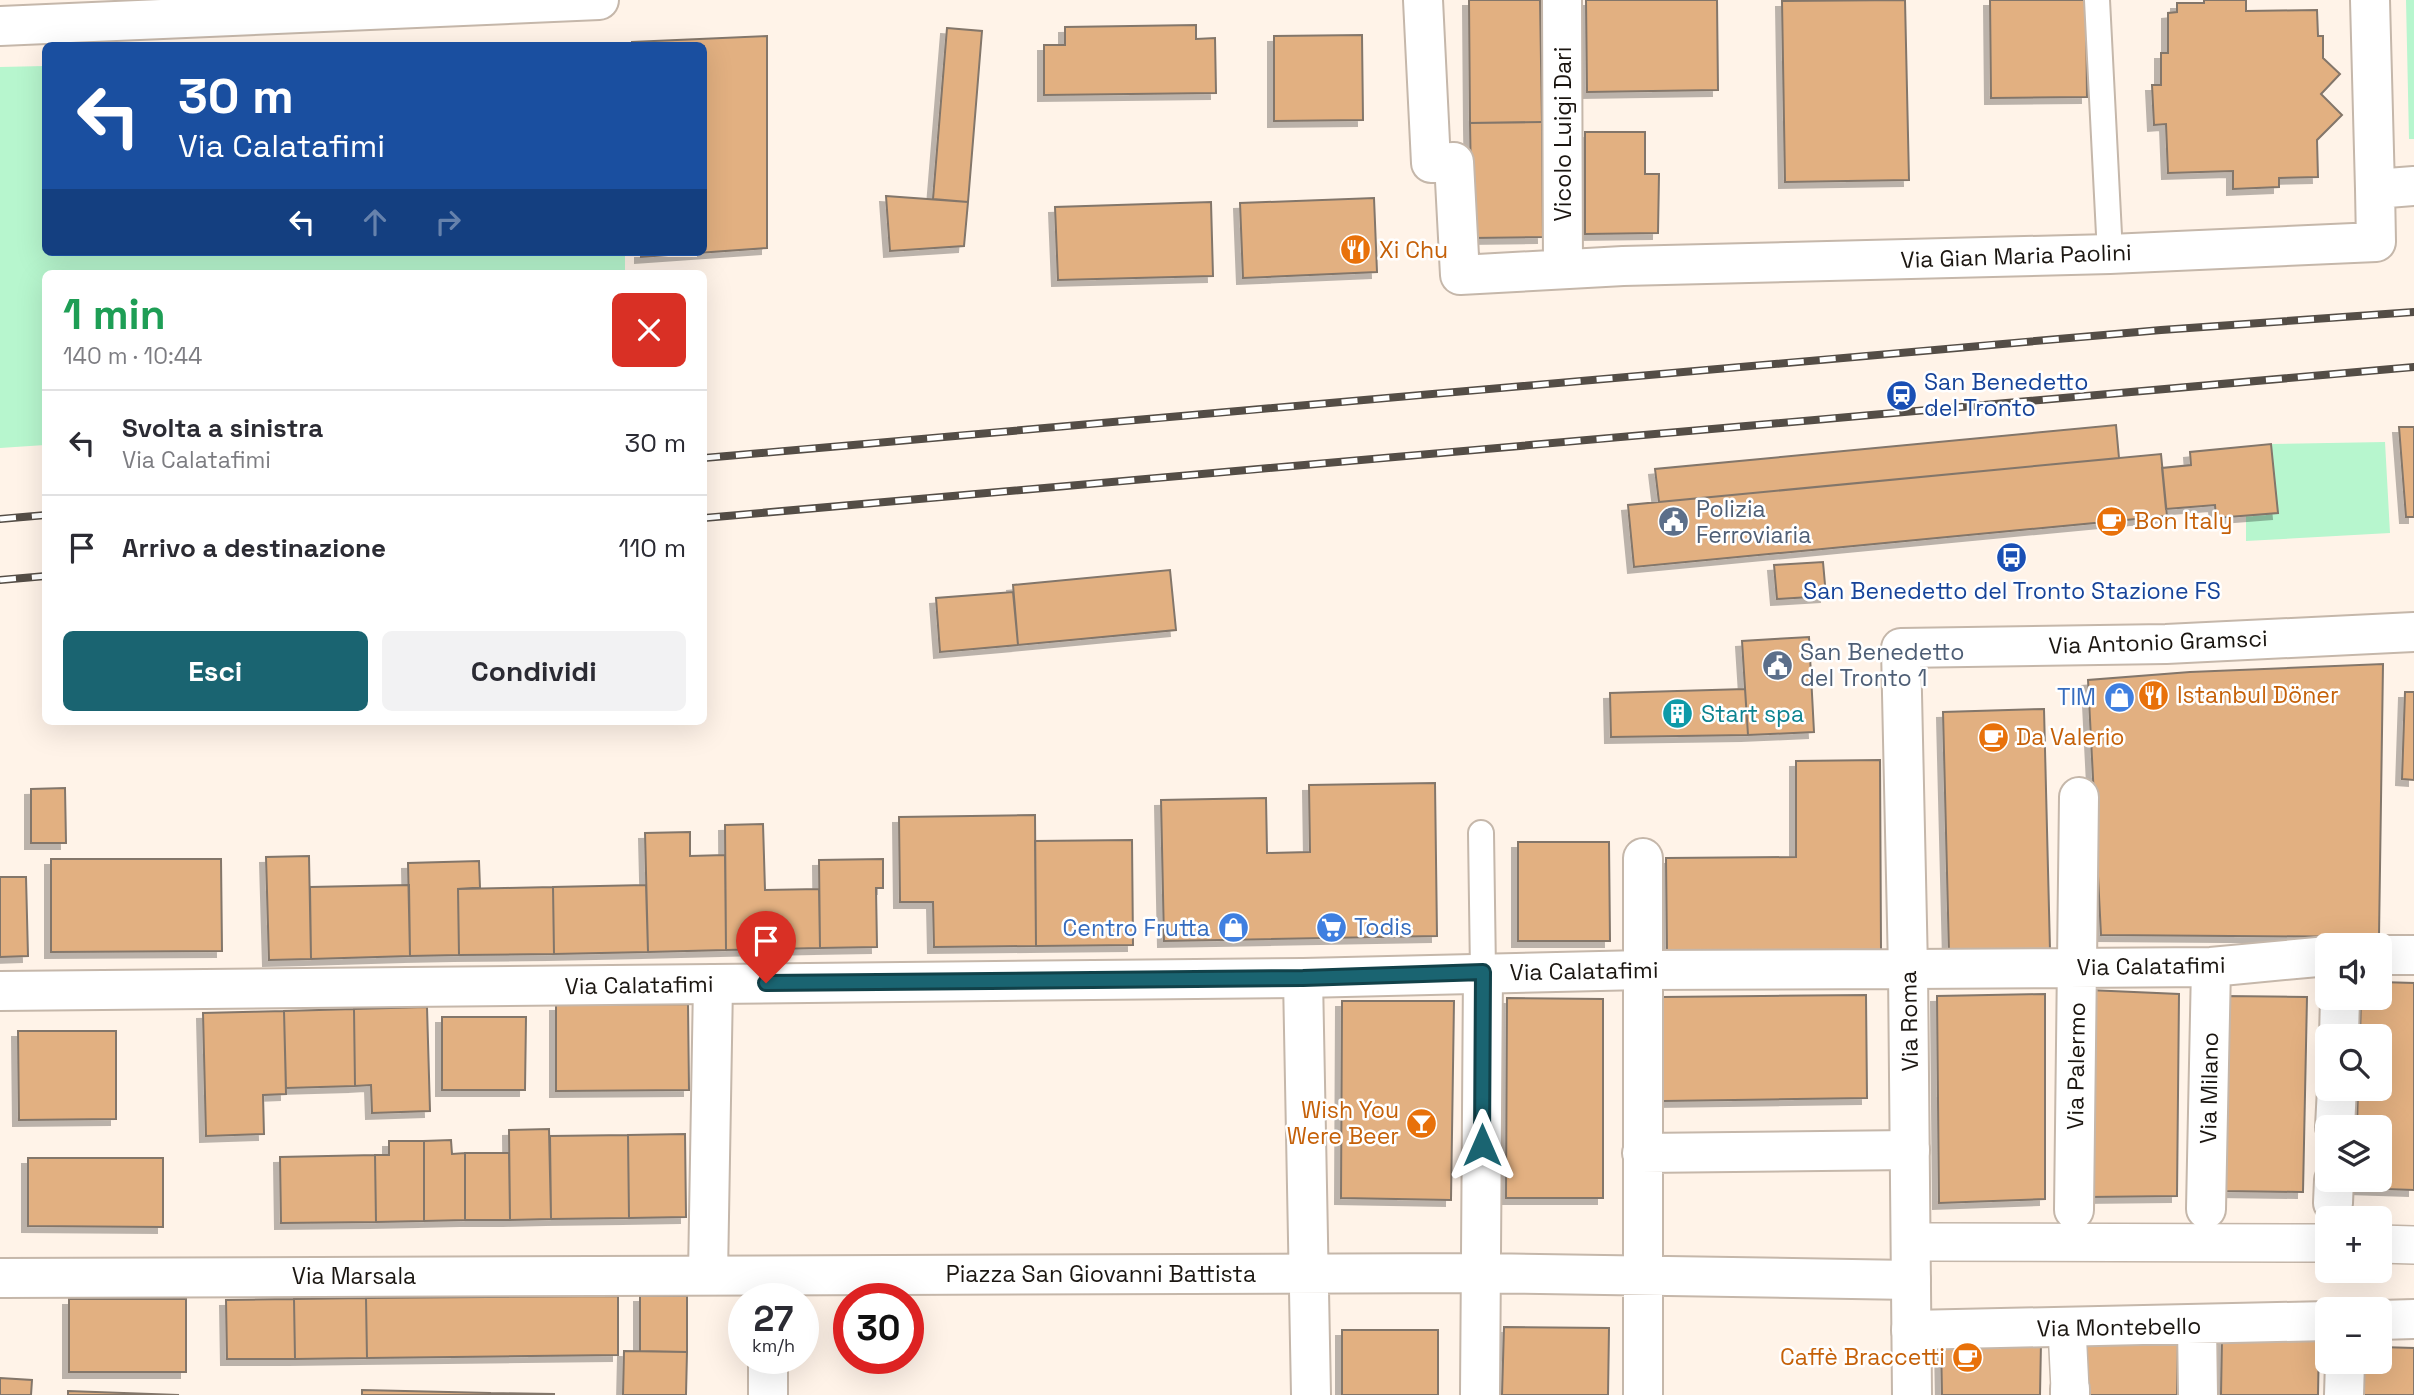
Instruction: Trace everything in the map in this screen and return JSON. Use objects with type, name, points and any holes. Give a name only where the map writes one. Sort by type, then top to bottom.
[{"type":"street","points":[[0,26],[599,0]]},
{"type":"street","name":"Via Gian Maria Paolini","points":[[1423,0],[1431,163],[1454,162],[1460,275],[1563,269],[2110,254],[2376,242],[2375,189]]},
{"type":"street","name":"Vicolo Luigi Dari","points":[[1562,0],[1563,269]]},
{"type":"street","points":[[2370,0],[2375,189],[2414,186]]},
{"type":"street","name":"Via Antonio Gramsci","points":[[1901,648],[2166,644],[2414,632]]},
{"type":"street","name":"Via Roma","points":[[1901,648],[1913,1395]]},
{"type":"street","name":"Via Palermo","points":[[2074,1210],[2080,797]]},
{"type":"street","points":[[1643,858],[1643,1395]]},
{"type":"street","points":[[2392,955],[2414,955]]},
{"type":"street","name":"Via Calatafimi","points":[[0,991],[1303,978],[1643,970],[2211,967],[2315,957]]},
{"type":"street","name":"Via Milano","points":[[2206,1209],[2211,967]]},
{"type":"street","points":[[1480,1395],[1483,972]]},
{"type":"street","points":[[1303,978],[1311,1395]]},
{"type":"street","points":[[708,1275],[713,984]]},
{"type":"street","points":[[1642,1153],[1910,1150]]},
{"type":"street","points":[[1928,1242],[2315,1243]]},
{"type":"street","points":[[2392,1244],[2414,1245]]},
{"type":"street","name":"Piazza San Giovanni Battista","points":[[819,1286],[1309,1273],[1911,1280]]},
{"type":"street","name":"Piazza San Giovanni Battista","points":[[708,1275],[747,1283]]},
{"type":"street","name":"Via Marsala","points":[[0,1278],[708,1275]]},
{"type":"street","points":[[2392,1320],[2414,1319]]},
{"type":"street","name":"Via Montebello","points":[[1911,1330],[2315,1321]]},
{"type":"street","points":[[2197,1325],[2198,1395]]},
{"type":"street","points":[[2067,1328],[2070,1392]]},
{"type":"street","points":[[768,1374],[768,1395]]},
{"type":"street","points":[[2344,1374],[2344,1395]]},
{"type":"lane","points":[[2097,0],[2110,254]]},
{"type":"lane","points":[[1481,834],[1483,972]]},
{"type":"green space","points":[[2406,0],[2414,0],[2414,139],[2409,139]]},
{"type":"green space","points":[[42,66],[42,256],[625,256],[625,270],[42,270],[42,445],[0,448],[0,67]]},
{"type":"green space","points":[[2385,442],[2390,533],[2246,541],[2246,516],[2278,513],[2271,444]]},
{"type":"building","points":[[1469,0],[1540,0],[1542,122],[1470,123]]},
{"type":"building","points":[[1586,0],[1717,0],[1718,90],[1587,92]]},
{"type":"building","points":[[1905,0],[1909,180],[1785,182],[1782,1]]},
{"type":"building","points":[[1990,0],[2086,0],[2087,97],[1991,98]]},
{"type":"building","points":[[2204,0],[2246,0],[2246,11],[2317,10],[2318,36],[2323,36],[2323,58],[2340,74],[2321,94],[2342,115],[2317,140],[2318,177],[2279,178],[2279,187],[2233,189],[2233,171],[2168,173],[2166,124],[2154,125],[2152,85],[2161,85],[2161,53],[2168,53],[2168,13],[2177,12],[2177,3],[2204,3]]},
{"type":"building","points":[[1196,25],[1196,39],[1215,38],[1216,93],[1044,95],[1044,45],[1065,45],[1065,27]]},
{"type":"building","points":[[947,28],[982,31],[968,202],[933,199]]},
{"type":"building","points":[[1362,35],[1363,120],[1274,121],[1274,36]]},
{"type":"building","points":[[767,36],[767,248],[707,252],[707,42],[632,42]]},
{"type":"building","points":[[1542,122],[1543,237],[1472,238],[1470,123]]},
{"type":"building","points":[[1585,132],[1645,132],[1645,174],[1659,174],[1658,233],[1585,234]]},
{"type":"building","points":[[886,196],[968,202],[964,246],[890,251]]},
{"type":"building","points":[[1374,198],[1377,272],[1243,278],[1240,203]]},
{"type":"building","points":[[1211,202],[1213,276],[1058,280],[1055,207]]},
{"type":"building","points":[[2116,425],[2119,458],[1659,502],[1655,469]]},
{"type":"building","points":[[2399,427],[2414,427],[2414,517],[2406,517]]},
{"type":"building","points":[[2271,444],[2278,513],[2216,518],[2215,505],[2166,509],[2162,468],[2191,465],[2190,452]]},
{"type":"building","points":[[2161,454],[2167,516],[1634,567],[1628,505]]},
{"type":"building","points":[[1823,562],[1826,596],[1777,599],[1774,565]]},
{"type":"building","points":[[1170,570],[1176,630],[1018,645],[1013,585]]},
{"type":"building","points":[[1013,592],[1018,645],[940,652],[936,598]]},
{"type":"building","name":"San Benedetto del Tronto 1","points":[[1809,637],[1814,732],[1748,735],[1742,641]]},
{"type":"building","points":[[2383,664],[2379,933],[2315,933],[2315,937],[2101,935],[2088,680],[2190,672]]},
{"type":"building","name":"Start spa","points":[[1745,689],[1748,735],[1611,737],[1610,693]]},
{"type":"building","points":[[2405,692],[2414,692],[2414,780],[2402,779]]},
{"type":"building","points":[[2044,709],[2050,950],[1949,953],[1943,712]]},
{"type":"building","points":[[1880,760],[1881,950],[1667,952],[1666,858],[1796,857],[1796,761]]},
{"type":"building","points":[[1435,783],[1437,936],[1164,941],[1161,800],[1266,798],[1267,853],[1310,852],[1309,785]]},
{"type":"building","points":[[65,788],[66,843],[31,843],[31,789]]},
{"type":"building","points":[[1035,815],[1036,946],[934,947],[933,902],[900,902],[899,817]]},
{"type":"building","points":[[763,824],[765,890],[819,889],[820,948],[726,950],[725,825]]},
{"type":"building","points":[[690,832],[690,856],[725,855],[726,950],[648,952],[645,833]]},
{"type":"building","points":[[1132,840],[1133,945],[1036,946],[1035,841]]},
{"type":"building","points":[[1518,842],[1609,842],[1610,941],[1518,941]]},
{"type":"building","points":[[309,856],[311,959],[269,960],[266,857]]},
{"type":"building","points":[[51,859],[221,859],[222,951],[51,952]]},
{"type":"building","points":[[883,859],[883,888],[876,888],[877,947],[820,948],[819,860]]},
{"type":"building","points":[[479,861],[480,888],[458,889],[459,955],[410,956],[408,863]]},
{"type":"building","points":[[0,877],[26,877],[28,956],[0,957]]},
{"type":"building","points":[[409,885],[410,956],[311,959],[310,887]]},
{"type":"building","points":[[646,885],[648,952],[554,954],[553,887]]},
{"type":"building","points":[[553,887],[554,954],[459,955],[458,889]]},
{"type":"building","points":[[2392,982],[2414,983],[2414,1190],[2392,1189],[2392,1115],[2357,1115],[2358,1101],[2392,1101],[2392,1024],[2360,1024],[2361,1010],[2392,1010]]},
{"type":"building","points":[[2088,990],[2179,994],[2177,1196],[2088,1197]]},
{"type":"building","points":[[2045,994],[2045,1199],[1939,1203],[1937,996]]},
{"type":"building","points":[[1866,995],[1867,1098],[1663,1101],[1662,997]]},
{"type":"building","points":[[2223,996],[2307,997],[2303,1192],[2222,1191]]},
{"type":"building","points":[[1507,998],[1603,999],[1603,1198],[1506,1198]]},
{"type":"building","points":[[1342,1001],[1454,1001],[1451,1200],[1341,1198]]},
{"type":"building","points":[[688,1004],[689,1090],[556,1091],[556,1005]]},
{"type":"building","points":[[427,1007],[430,1111],[372,1113],[371,1085],[355,1086],[354,1009]]},
{"type":"building","points":[[354,1009],[355,1086],[286,1088],[284,1011]]},
{"type":"building","points":[[284,1011],[286,1094],[263,1095],[264,1134],[206,1136],[203,1013]]},
{"type":"building","points":[[442,1017],[526,1017],[525,1090],[442,1090]]},
{"type":"building","points":[[18,1031],[116,1031],[116,1119],[19,1120]]},
{"type":"building","points":[[549,1129],[551,1219],[510,1220],[509,1130]]},
{"type":"building","points":[[685,1134],[686,1217],[629,1218],[628,1135]]},
{"type":"building","points":[[628,1135],[629,1218],[551,1219],[550,1136]]},
{"type":"building","points":[[451,1140],[452,1154],[465,1153],[465,1220],[424,1221],[424,1141]]},
{"type":"building","points":[[389,1141],[424,1141],[424,1221],[376,1222],[375,1155],[389,1155]]},
{"type":"building","points":[[465,1153],[509,1153],[510,1220],[465,1220]]},
{"type":"building","points":[[375,1155],[376,1222],[281,1223],[280,1157]]},
{"type":"building","points":[[28,1158],[163,1158],[163,1227],[28,1226]]},
{"type":"building","points":[[618,1296],[618,1355],[367,1358],[366,1298]]},
{"type":"building","points":[[640,1296],[687,1296],[687,1352],[640,1351]]},
{"type":"building","points":[[366,1298],[367,1358],[295,1359],[294,1299]]},
{"type":"building","points":[[69,1299],[186,1299],[186,1372],[69,1372]]},
{"type":"building","points":[[294,1299],[295,1359],[227,1359],[226,1300]]},
{"type":"building","points":[[1504,1327],[1609,1328],[1608,1395],[1502,1395]]},
{"type":"building","points":[[1342,1330],[1438,1330],[1438,1395],[1342,1395]]},
{"type":"building","points":[[2222,1338],[2315,1339],[2318,1395],[2221,1395]]},
{"type":"building","points":[[1941,1340],[2041,1342],[2040,1395],[1942,1395]]},
{"type":"building","points":[[2086,1344],[2178,1344],[2177,1395],[2085,1395]]},
{"type":"building","points":[[2392,1347],[2414,1348],[2414,1395],[2358,1395],[2359,1374],[2392,1374]]},
{"type":"building","points":[[624,1351],[687,1352],[686,1395],[623,1395]]},
{"type":"building","points":[[0,1378],[32,1380],[31,1395],[0,1395]]},
{"type":"building","points":[[362,1390],[490,1393],[490,1395],[362,1395]]},
{"type":"building","points":[[68,1391],[179,1395],[68,1395]]},
{"type":"building","points":[[490,1393],[555,1394],[490,1395]]},
{"type":"railway","points":[[707,458],[2161,330],[2414,312]]},
{"type":"railway","points":[[707,518],[2414,367]]},
{"type":"railway","points":[[0,519],[42,515]]},
{"type":"railway","points":[[0,580],[42,576]]},
{"type":"place","name":"Xi Chu","points":[[1356,250]]},
{"type":"place","name":"San Benedetto del Tronto","points":[[1901,395]]},
{"type":"place","name":"Bon Italy","points":[[2111,521]]},
{"type":"place","name":"Polizia Ferroviaria","points":[[1673,522]]},
{"type":"place","name":"San Benedetto del Tronto Stazione FS","points":[[2012,557]]},
{"type":"place","name":"San Benedetto del Tronto 1","points":[[1777,665]]},
{"type":"place","name":"Istanbul Döner","points":[[2154,695]]},
{"type":"place","name":"TIM","points":[[2119,697]]},
{"type":"place","name":"Start spa","points":[[1678,714]]},
{"type":"place","name":"Da Valerio","points":[[1993,737]]},
{"type":"place","name":"Todis","points":[[1331,927]]},
{"type":"place","name":"Centro Frutta","points":[[1233,928]]},
{"type":"place","name":"Wish You Were Beer","points":[[1422,1123]]},
{"type":"place","name":"Caffè Braccetti","points":[[1968,1357]]},
{"type":"route","points":[[766,983],[1303,978],[1483,972],[1482,1145]]}]
